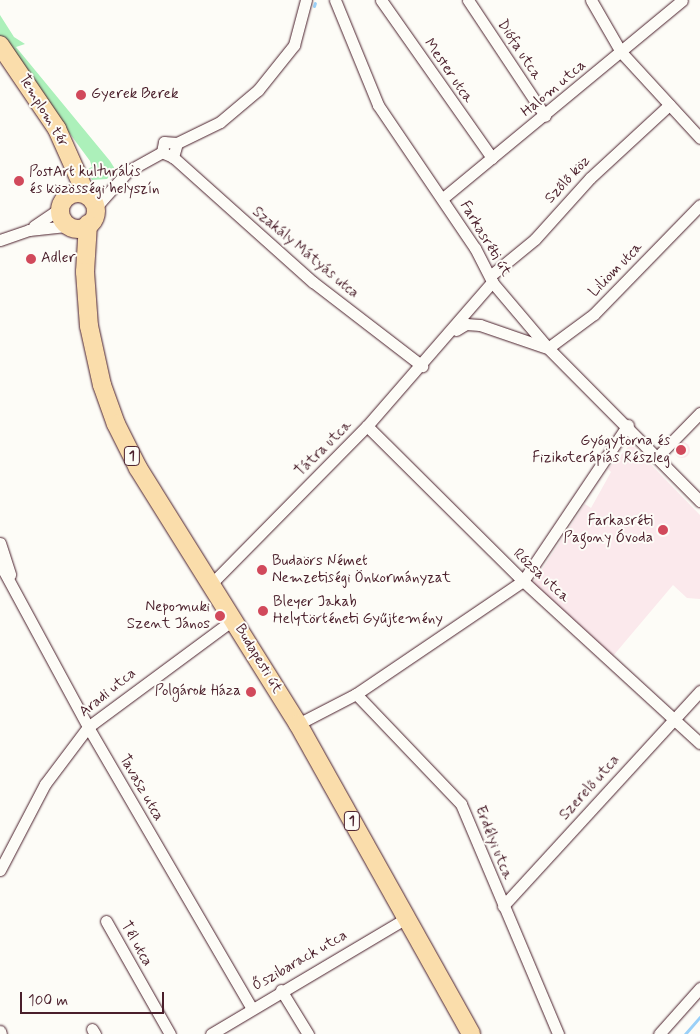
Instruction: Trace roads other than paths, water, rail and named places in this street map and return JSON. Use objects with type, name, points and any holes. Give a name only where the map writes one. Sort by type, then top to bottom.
[{"type":"main road","name":"Templom tér","points":[[0,45],[48,114],[68,153],[82,204]]},
{"type":"main road","points":[[69,228],[82,204]]},
{"type":"main road","name":"1","points":[[69,228],[82,204]]},
{"type":"main road","name":"Budapesti út","points":[[82,204],[85,272],[92,345],[111,412],[138,468],[212,583],[298,724],[471,1034]]},
{"type":"main road","name":"Budapesti út","points":[[69,228],[85,272]]},
{"type":"street","points":[[0,240],[29,230],[82,204],[162,152],[164,142],[177,143],[220,122],[258,90],[294,45],[306,0]]},
{"type":"street","name":"Farkasréti út","points":[[335,0],[378,104],[443,198],[491,279],[527,333]]},
{"type":"street","name":"Mester utca","points":[[381,0],[492,158]]},
{"type":"street","name":"Diófa utca","points":[[468,0],[544,116]]},
{"type":"street","points":[[590,0],[621,52],[700,138]]},
{"type":"street","name":"Halom utca","points":[[443,198],[682,0]]},
{"type":"street","name":"Szőlő köz","points":[[491,279],[534,239],[590,178],[669,105]]},
{"type":"street","points":[[173,157],[177,143]]},
{"type":"street","name":"Szakály Mátyás utca","points":[[162,152],[173,157],[313,282],[422,366]]},
{"type":"street","name":"Liliom utca","points":[[548,348],[594,314],[700,205]]},
{"type":"street","points":[[29,230],[69,228]]},
{"type":"street","name":"Tátra utca","points":[[212,583],[367,426],[452,333],[491,279]]},
{"type":"street","name":"Tátra utca","points":[[452,333],[466,324],[527,333],[548,348]]},
{"type":"street","points":[[548,348],[628,425],[700,502]]},
{"type":"street","points":[[657,457],[700,413]]},
{"type":"street","points":[[298,724],[356,694],[523,581],[628,425]]},
{"type":"street","name":"Rózsa utca","points":[[367,426],[523,581],[700,743]]},
{"type":"street","name":"Tavasz utca","points":[[0,543],[11,581]]},
{"type":"street","name":"Tavasz utca","points":[[0,564],[11,581],[88,727],[251,1007]]},
{"type":"street","name":"Aradi utca","points":[[0,870],[45,784],[88,727],[234,619]]},
{"type":"street","name":"Szerelő utca","points":[[503,906],[700,691]]},
{"type":"street","name":"Erdélyi utca","points":[[356,694],[461,804],[558,1034]]},
{"type":"street","name":"Őszibarack utca","points":[[211,1034],[251,1007],[406,918]]},
{"type":"street","name":"Tél utca","points":[[106,921],[170,1034]]},
{"type":"street","points":[[659,1034],[700,988]]},
{"type":"street","points":[[281,990],[308,1034]]},
{"type":"waterway","points":[[685,1034],[700,1017]]},
{"type":"place","name":"Gyerek Berek","points":[[81,95]]},
{"type":"place","name":"PostArt kulturális és közösségi helyszín","points":[[19,181]]},
{"type":"place","name":"Adler","points":[[31,259]]},
{"type":"place","name":"Gyógytorna és Fizikoterápiás Részleg","points":[[681,450]]},
{"type":"place","name":"Farkasréti Pagony Óvoda","points":[[663,530]]},
{"type":"place","name":"Budaörs Német Nemzetiségi Önkormányzat","points":[[262,570]]},
{"type":"place","name":"Bleyer Jakab Helytörténeti Gyűjtemény","points":[[263,611]]},
{"type":"place","name":"Nepomuki Szent János","points":[[220,616]]},
{"type":"place","name":"Polgárok Háza","points":[[251,692]]}]
